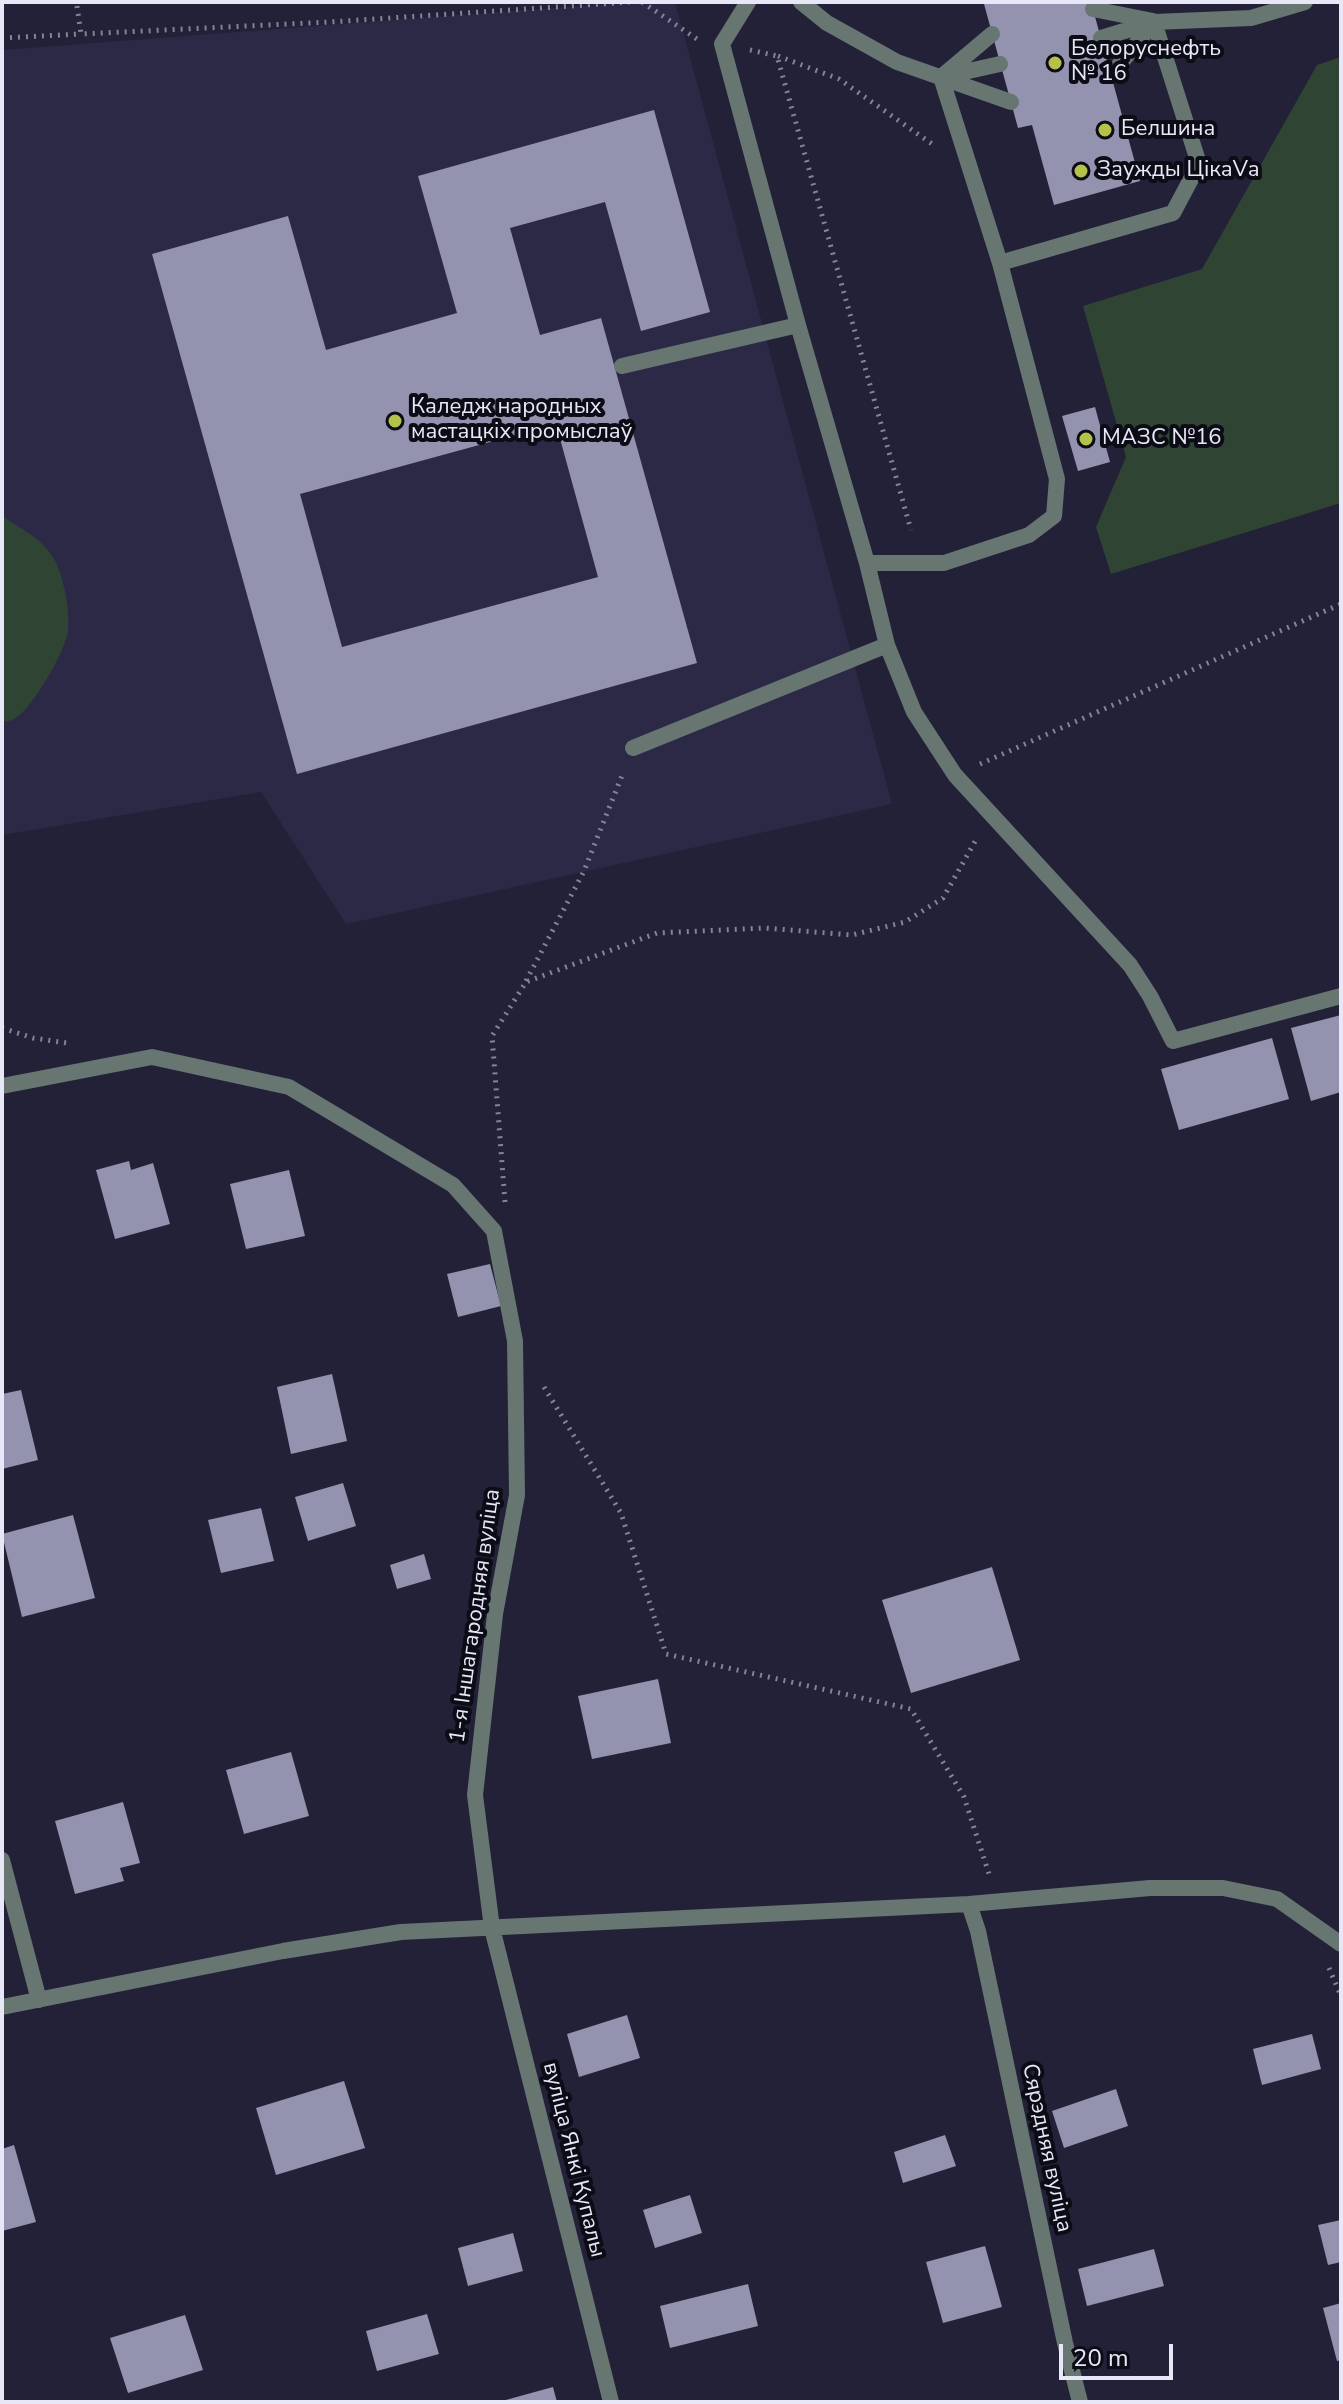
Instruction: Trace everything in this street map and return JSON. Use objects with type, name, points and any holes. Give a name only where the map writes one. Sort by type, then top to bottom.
[{"type":"street","points":[[748,2],[722,44],[798,325],[867,563],[887,645],[914,712],[955,775],[1130,965],[1173,1041],[1341,996]]},
{"type":"street","points":[[801,2],[827,23],[897,62],[1011,102]]},
{"type":"street","points":[[1093,9],[1154,22],[1251,18],[1305,2]]},
{"type":"street","points":[[1000,263],[1173,213],[1199,164],[1154,22]]},
{"type":"street","points":[[1101,38],[1154,22]]},
{"type":"street","points":[[1111,75],[1154,22]]},
{"type":"street","points":[[941,77],[992,34]]},
{"type":"street","points":[[941,77],[1000,64]]},
{"type":"street","points":[[867,563],[944,563],[1029,535],[1054,516],[1057,479],[1000,263],[941,77]]},
{"type":"street","points":[[622,366],[798,325]]},
{"type":"street","points":[[633,748],[887,645]]},
{"type":"street","name":"1-я Іншагародняя вуліца","points":[[2,1086],[152,1057],[289,1087],[453,1185],[494,1231],[515,1341],[517,1495],[495,1614],[475,1795],[492,1928]]},
{"type":"street","points":[[2,1860],[39,2000]]},
{"type":"street","points":[[2,2007],[283,1951],[401,1932],[969,1904],[1150,1888],[1223,1888],[1277,1899],[1341,1944]]},
{"type":"street","name":"Сярэдняя вуліца","points":[[969,1904],[978,1931],[1080,2402]]},
{"type":"street","name":"вуліца Янкі Купалы","points":[[492,1928],[611,2402]]},
{"type":"path","points":[[2,38],[330,22],[631,2]]},
{"type":"path","points":[[642,2],[692,38],[777,56],[839,79],[937,147]]},
{"type":"path","points":[[77,6],[81,34]]},
{"type":"path","points":[[777,56],[911,530]]},
{"type":"path","points":[[955,775],[1341,604]]},
{"type":"path","points":[[505,1204],[492,1036],[526,982],[584,871],[633,748]]},
{"type":"path","points":[[526,982],[657,933],[765,928],[852,935],[905,922],[943,898],[973,850],[988,811]]},
{"type":"path","points":[[540,1380],[621,1513],[666,1654],[911,1709],[964,1797],[998,1900]]},
{"type":"path","points":[[1319,1961],[1331,1969],[1341,1996]]},
{"type":"shaded area","name":"Каледж народных мастацкіх промыслаў","points":[[632,2],[675,2],[892,804],[346,924],[261,792],[2,835],[2,50]]},
{"type":"green space","points":[[1341,57],[1341,503],[1111,574],[1096,527],[1126,457],[1083,306],[1202,269],[1317,65]]},
{"type":"green space","points":[[2,516],[37,540],[54,559],[67,604],[68,631],[61,652],[38,693],[21,714],[2,722]]},
{"type":"building","points":[[1091,2],[1140,181],[1054,205],[1032,125],[1018,128],[984,4]]},
{"type":"building","points":[[654,110],[710,312],[641,331],[605,202],[510,228],[540,335],[601,318],[697,663],[297,774],[152,254],[288,216],[326,350],[457,313],[418,176]],"holes":[[[556,424],[598,577],[342,647],[300,494]]]},
{"type":"building","name":"МАЗС №16","points":[[1095,407],[1110,462],[1078,471],[1062,416]]},
{"type":"building","points":[[1341,1015],[1341,1092],[1311,1101],[1291,1028]]},
{"type":"building","points":[[1272,1038],[1289,1099],[1179,1130],[1161,1069]]},
{"type":"building","points":[[129,1161],[131,1170],[153,1163],[170,1224],[115,1239],[96,1170]]},
{"type":"building","points":[[289,1170],[305,1236],[246,1249],[230,1184]]},
{"type":"building","points":[[490,1264],[501,1306],[458,1317],[447,1274]]},
{"type":"building","points":[[332,1374],[347,1441],[291,1454],[277,1387]]},
{"type":"building","points":[[21,1390],[38,1460],[2,1469],[2,1394]]},
{"type":"building","points":[[343,1483],[356,1526],[308,1541],[295,1497]]},
{"type":"building","points":[[261,1508],[274,1561],[221,1573],[208,1520]]},
{"type":"building","points":[[73,1515],[95,1598],[22,1617],[2,1534]]},
{"type":"building","points":[[424,1554],[431,1579],[397,1589],[390,1565]]},
{"type":"building","points":[[992,1567],[1020,1660],[911,1693],[882,1600]]},
{"type":"building","points":[[658,1679],[671,1743],[592,1759],[578,1696]]},
{"type":"building","points":[[291,1752],[309,1816],[244,1834],[226,1770]]},
{"type":"building","points":[[123,1802],[140,1863],[120,1868],[124,1881],[75,1894],[55,1821]]},
{"type":"building","points":[[627,2015],[640,2058],[579,2077],[567,2034]]},
{"type":"building","points":[[1312,2034],[1321,2069],[1262,2085],[1253,2049]]},
{"type":"building","points":[[344,2081],[365,2148],[276,2175],[256,2108]]},
{"type":"building","points":[[1116,2089],[1128,2126],[1064,2148],[1052,2111]]},
{"type":"building","points":[[945,2135],[956,2166],[903,2183],[894,2152]]},
{"type":"building","points":[[14,2145],[36,2222],[2,2231],[2,2149]]},
{"type":"building","points":[[690,2195],[702,2233],[655,2248],[643,2210]]},
{"type":"building","points":[[1341,2220],[1341,2262],[1328,2265],[1318,2225]]},
{"type":"building","points":[[513,2233],[523,2271],[468,2286],[458,2248]]},
{"type":"building","points":[[985,2246],[1002,2307],[943,2323],[926,2262]]},
{"type":"building","points":[[1154,2249],[1164,2286],[1087,2306],[1078,2269]]},
{"type":"building","points":[[748,2284],[758,2326],[670,2348],[660,2306]]},
{"type":"building","points":[[1341,2303],[1341,2360],[1337,2361],[1323,2308]]},
{"type":"building","points":[[427,2314],[439,2354],[377,2371],[366,2331]]},
{"type":"building","points":[[185,2315],[203,2370],[128,2393],[110,2338]]},
{"type":"building","points":[[553,2387],[557,2402],[502,2402],[502,2401]]},
{"type":"place","name":"Белоруснефть № 16","points":[[1055,63]]},
{"type":"place","name":"Белшина","points":[[1105,130]]},
{"type":"place","name":"Заужды ЦікаVа","points":[[1081,171]]},
{"type":"place","name":"Каледж народных мастацкіх промыслаў","points":[[395,421]]},
{"type":"place","name":"МАЗС №16","points":[[1086,439]]}]
